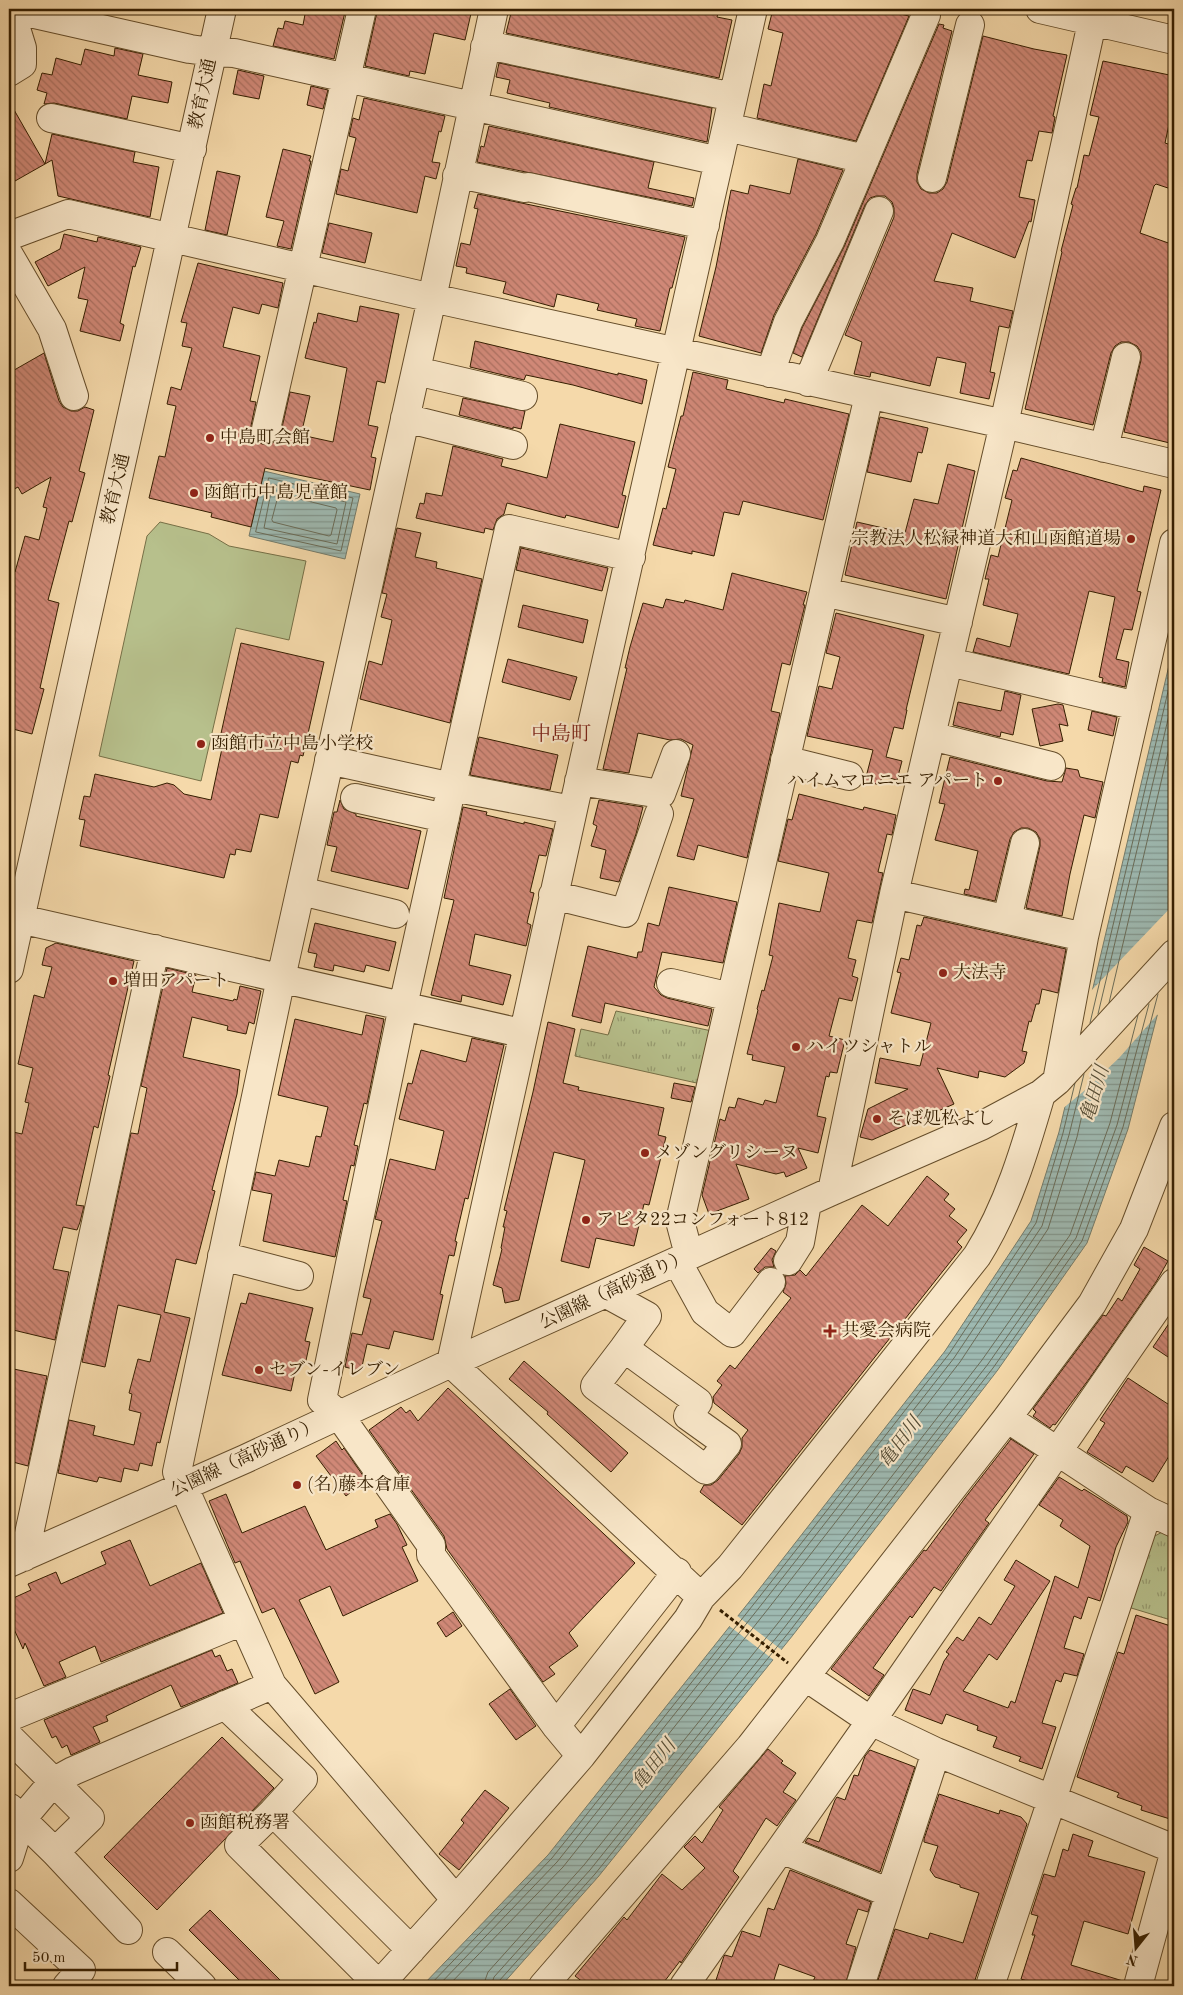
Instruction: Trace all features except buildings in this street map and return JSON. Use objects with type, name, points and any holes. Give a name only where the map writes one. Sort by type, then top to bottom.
[{"type":"street","name":"教育大通","points":[[9,969],[222,9]]},
{"type":"street","points":[[266,429],[362,9]]},
{"type":"street","points":[[456,1900],[272,1685],[177,1472],[329,760],[494,9]]},
{"type":"street","points":[[707,1601],[451,1363],[521,1033],[631,557],[753,9]]},
{"type":"street","points":[[1040,9],[1094,14],[1174,40]]},
{"type":"street","points":[[9,72],[22,64],[18,10],[212,52],[234,53],[719,161]]},
{"type":"street","points":[[832,1191],[894,894],[1004,424],[1094,14]]},
{"type":"street","points":[[770,373],[788,322],[830,241],[926,15]]},
{"type":"street","points":[[932,178],[970,25]]},
{"type":"street","points":[[486,47],[506,49],[733,97]]},
{"type":"street","points":[[51,118],[192,149]]},
{"type":"street","points":[[727,127],[865,159]]},
{"type":"street","points":[[457,176],[469,176],[525,188],[528,187],[705,225]]},
{"type":"street","points":[[808,382],[879,211]]},
{"type":"street","points":[[9,236],[68,214],[303,269],[1004,424],[1174,464]]},
{"type":"street","points":[[9,255],[52,329],[74,396]]},
{"type":"street","points":[[1104,448],[1126,357]]},
{"type":"street","points":[[416,371],[523,396]]},
{"type":"street","points":[[771,1282],[732,1333],[705,1312],[683,1258],[680,1221],[869,395]]},
{"type":"street","points":[[405,418],[514,445]]},
{"type":"street","points":[[580,1756],[431,1555],[431,1545],[339,1415],[322,1400],[403,1006],[509,529],[631,557]]},
{"type":"street","points":[[225,1705],[303,1779],[239,1845],[379,1986],[580,1756],[688,1619],[707,1601],[730,1567],[977,1256],[999,1218],[1031,1129],[1056,1080],[1084,937],[1174,543]]},
{"type":"street","points":[[824,592],[958,622]]},
{"type":"street","points":[[949,662],[1137,706]]},
{"type":"street","points":[[931,736],[1051,766]]},
{"type":"street","points":[[579,781],[661,794],[676,754]]},
{"type":"street","points":[[329,760],[452,787],[572,810]]},
{"type":"street","points":[[785,760],[849,776]]},
{"type":"street","points":[[355,798],[445,818]]},
{"type":"street","points":[[553,894],[625,913],[659,814]]},
{"type":"street","points":[[1007,919],[1025,842]]},
{"type":"street","points":[[301,891],[395,914]]},
{"type":"street","points":[[894,894],[1084,937]]},
{"type":"street","points":[[20,919],[521,1033]]},
{"type":"street","points":[[16,1560],[155,949]]},
{"type":"street","name":"公園線（高砂通り）","points":[[16,1560],[184,1486],[683,1258],[981,1126],[1056,1080],[1173,956]]},
{"type":"street","points":[[671,983],[731,997]]},
{"type":"street","points":[[550,1984],[750,1747],[797,1670],[1007,1418],[1092,1304],[1134,1229],[1166,1178],[1174,1126]]},
{"type":"street","points":[[788,1261],[800,1242],[807,1203]]},
{"type":"street","points":[[222,1256],[299,1276]]},
{"type":"street","points":[[684,1986],[872,1721],[1174,1283]]},
{"type":"street","points":[[607,1294],[647,1316],[595,1386],[706,1470],[726,1444],[688,1416],[698,1402],[624,1348]]},
{"type":"street","points":[[1007,1418],[1148,1511],[1174,1523]]},
{"type":"street","points":[[990,1986],[1148,1511]]},
{"type":"street","points":[[556,1726],[677,1572]]},
{"type":"street","points":[[55,1852],[90,1818],[53,1782],[10,1726],[243,1620]]},
{"type":"street","points":[[797,1670],[872,1721],[936,1752],[1174,1849]]},
{"type":"street","points":[[9,1858],[15,1813],[53,1782],[73,1771],[272,1685]]},
{"type":"street","points":[[860,1986],[936,1752]]},
{"type":"street","points":[[272,1812],[411,1950]]},
{"type":"street","points":[[15,1813],[55,1852],[128,1930]]},
{"type":"street","points":[[781,1849],[890,1893]]},
{"type":"street","points":[[1138,1986],[1174,1854]]},
{"type":"street","points":[[9,1903],[81,1970],[67,1986]]},
{"type":"street","points":[[167,1952],[202,1986]]},
{"type":"path","points":[[707,1601],[797,1670]]},
{"type":"green space","points":[[160,522],[209,534],[229,546],[306,561],[289,640],[236,628],[201,781],[99,756],[147,536]]},
{"type":"green space","points":[[616,1011],[712,1031],[701,1084],[575,1056],[581,1029],[608,1035]]},
{"type":"green space","points":[[1164,1531],[1174,1535],[1174,1621],[1128,1607],[1153,1537]]},
{"type":"water","points":[[264,471],[360,494],[345,559],[249,536]]},
{"type":"water","name":"亀田川","points":[[1174,644],[1174,950],[1128,1129],[1087,1243],[997,1371],[793,1635],[598,1877],[501,1986],[422,1986],[548,1855],[945,1351],[1031,1221],[1059,1132]]},
{"type":"pier","points":[[1174,904],[1174,960],[1160,1014],[1157,1015],[1119,1058],[1061,1110],[1089,993]]},
{"type":"pier","points":[[736,1615],[783,1651],[775,1661],[728,1625]]},
{"type":"place","name":"中島町会館","points":[[210,438]]},
{"type":"place","name":"函館市中島児童館","points":[[194,493]]},
{"type":"place","name":"宗教法人松緑神道大和山函館道場","points":[[1131,539]]},
{"type":"place","name":"函館市立中島小学校","points":[[201,744]]},
{"type":"place","name":"ハイムマロニエ アパート","points":[[998,781]]},
{"type":"place","name":"大法寺","points":[[943,973]]},
{"type":"place","name":"増田アパート","points":[[113,981]]},
{"type":"place","name":"ハイツシャトル","points":[[796,1047]]},
{"type":"place","name":"そば処松よし","points":[[877,1119]]},
{"type":"place","name":"メゾングリシーヌ","points":[[645,1153]]},
{"type":"place","name":"アビタ22コンフォート812","points":[[586,1220]]},
{"type":"place","name":"共愛会病院","points":[[830,1331]]},
{"type":"place","name":"セブン-イレブン","points":[[259,1370]]},
{"type":"place","name":"(名)藤本倉庫","points":[[297,1485]]},
{"type":"place","name":"函館税務署","points":[[190,1823]]},
{"type":"district","name":"中島町","points":[[561,735]]}]
